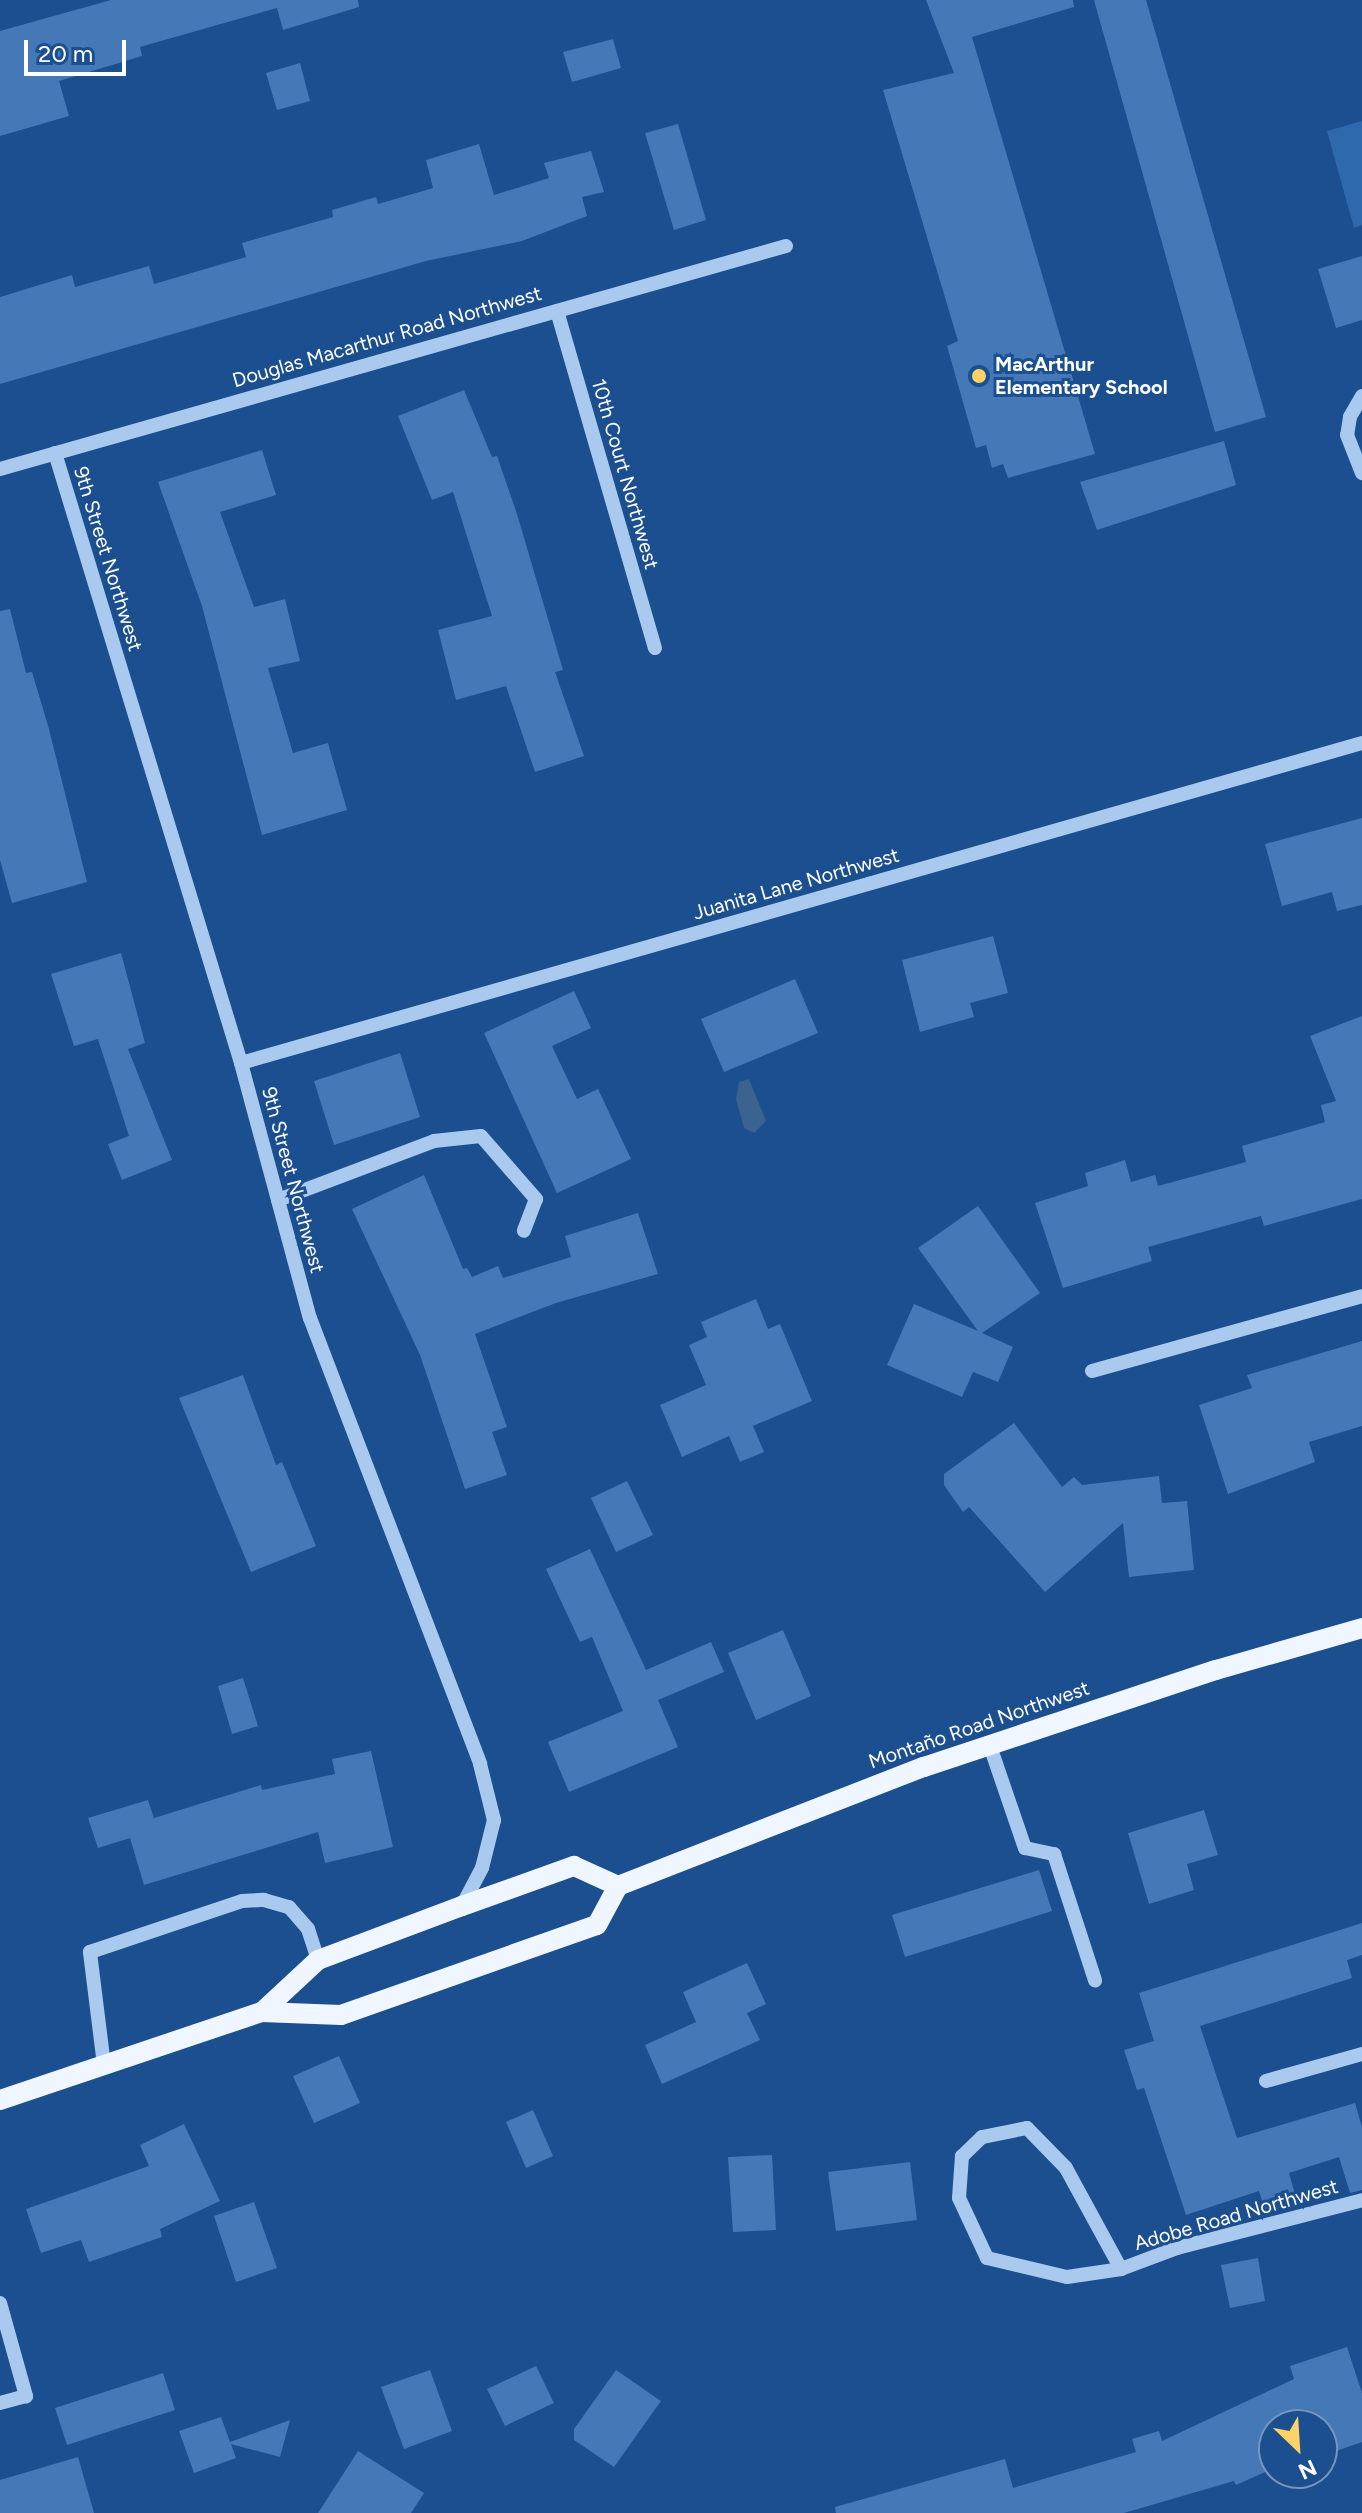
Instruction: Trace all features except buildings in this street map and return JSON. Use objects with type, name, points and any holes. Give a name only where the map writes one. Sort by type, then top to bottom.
[{"type":"main road","name":"Montaño Road Northwest","points":[[618,1886],[990,1746],[1216,1670],[1362,1628]]},
{"type":"main road","points":[[0,2100],[262,2012],[341,2015],[597,1925],[618,1886],[574,1866],[318,1960],[262,2012]]},
{"type":"street","name":"Douglas Macarthur Road Northwest","points":[[0,469],[786,246]]},
{"type":"street","name":"10th Court Northwest","points":[[557,311],[655,648]]},
{"type":"street","points":[[1362,396],[1350,417],[1347,435],[1362,473]]},
{"type":"street","name":"9th Street Northwest","points":[[55,453],[241,1063],[310,1318],[480,1764],[494,1820],[482,1868],[462,1906]]},
{"type":"street","name":"Juanita Lane Northwest","points":[[241,1063],[1362,743]]},
{"type":"street","points":[[278,1200],[434,1141],[481,1136],[536,1199],[524,1231]]},
{"type":"street","points":[[1092,1371],[1362,1296]]},
{"type":"street","points":[[990,1746],[1025,1848],[1054,1854],[1095,1980]]},
{"type":"street","points":[[104,2065],[90,1952],[242,1901],[264,1900],[289,1907],[308,1929],[318,1960]]},
{"type":"street","points":[[1266,2081],[1362,2054]]},
{"type":"street","name":"Adobe Road Northwest","points":[[1121,2269],[1066,2168],[1027,2128],[982,2137],[962,2156],[959,2198],[987,2258],[1067,2277],[1121,2269],[1177,2248],[1362,2200]]},
{"type":"street","points":[[0,2303],[26,2396],[0,2403]]},
{"type":"shaded area","points":[[1362,121],[1362,225],[1354,228],[1327,131]]},
{"type":"shaded area","points":[[749,1079],[766,1121],[754,1133],[744,1128],[736,1099],[739,1082]]},
{"type":"place","name":"MacArthur Elementary School","points":[[979,376]]}]
